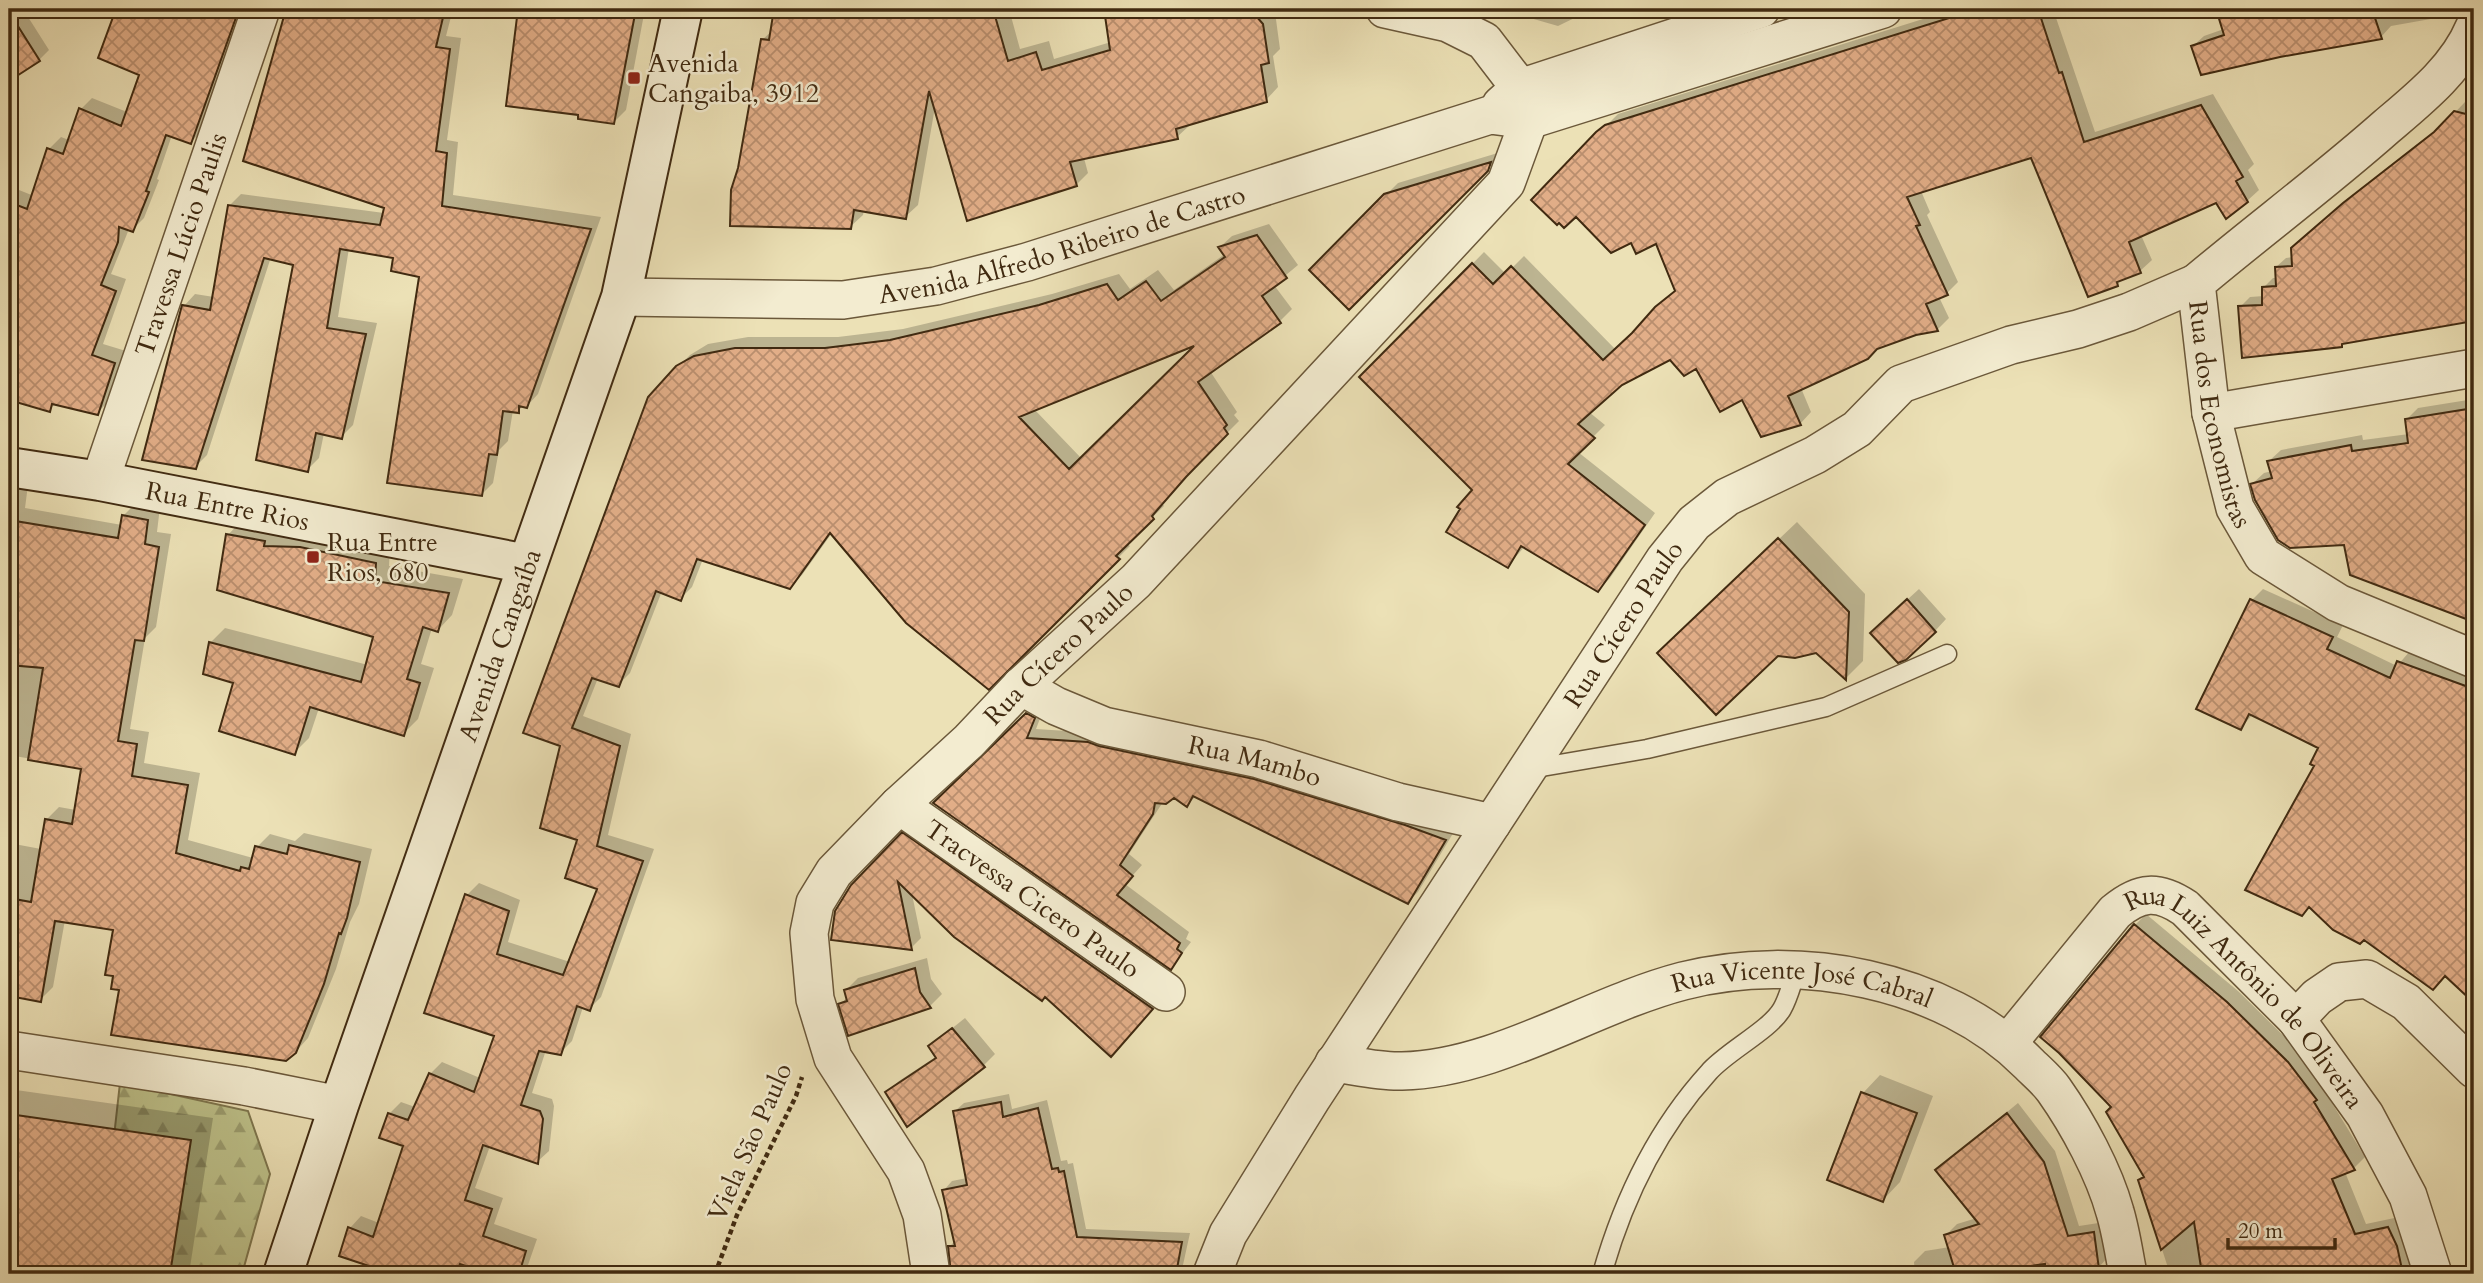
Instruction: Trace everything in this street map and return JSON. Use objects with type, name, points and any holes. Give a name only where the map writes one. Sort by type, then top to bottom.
[{"type":"main road","name":"Avenida Cangaíba","points":[[283,1274],[339,1105],[621,297],[684,9]]},
{"type":"main road","name":"Rua Entre Rios","points":[[9,467],[100,481],[527,564]]},
{"type":"street","name":"Travessa Lúcio Paulis","points":[[100,481],[261,9]]},
{"type":"street","points":[[1385,9],[1448,23],[1484,41],[1524,104]]},
{"type":"street","name":"Avenida Alfredo Ribeiro de Castro","points":[[1524,104],[1761,9]]},
{"type":"street","name":"Avenida Alfredo Ribeiro de Castro","points":[[621,297],[843,300],[936,286],[1027,262],[1524,104],[1882,9]]},
{"type":"street","name":"Rua dos Economistas","points":[[2474,29],[2468,45],[2432,87],[2367,144],[2196,283],[2211,413],[2235,508],[2263,556],[2338,603],[2474,659]]},
{"type":"street","name":"Rua Cícero Paulo","points":[[931,1274],[922,1215],[906,1171],[833,1058],[815,999],[809,933],[815,903],[834,872],[899,805],[969,741],[1021,686],[1136,581],[1506,183],[1524,104]]},
{"type":"street","name":"Rua Cícero Paulo","points":[[1212,1274],[1228,1234],[1334,1063],[1665,559],[1694,523],[1727,497],[1815,456],[1857,429],[1901,384],[2011,345],[2078,329],[2129,312],[2196,283]]},
{"type":"street","points":[[2211,413],[2474,368]]},
{"type":"street","name":"Rua Mambo","points":[[1021,686],[1056,706],[1104,726],[1259,759],[1398,802],[1492,823]]},
{"type":"street","name":"Tracvessa Cicero Paulo","points":[[899,805],[1166,992]]},
{"type":"street","name":"Rua Luiz Antônio de Oliveira","points":[[2008,1043],[2115,912],[2130,900],[2149,895],[2169,897],[2185,908],[2296,1019],[2365,1115],[2408,1196],[2433,1274]]},
{"type":"street","name":"Rua Vicente José Cabral","points":[[1334,1063],[1402,1071],[1468,1061],[1544,1034],[1627,998],[1685,981],[1747,971],[1797,969],[1833,973],[1894,986],[1948,1007],[2008,1043],[2053,1088],[2086,1140],[2115,1210],[2128,1274]]},
{"type":"street","points":[[2296,1019],[2317,997],[2339,982],[2367,979],[2406,1002],[2474,1069]]},
{"type":"street","points":[[9,1049],[244,1086],[339,1105]]},
{"type":"lane","points":[[1526,770],[1647,749],[1826,707],[1947,654]]},
{"type":"lane","points":[[1602,1274],[1627,1199],[1649,1154],[1710,1070],[1781,1011],[1797,969]]},
{"type":"path","name":"Viela São Paulo","points":[[715,1274],[737,1215],[796,1096],[807,1058],[824,1027]]},
{"type":"green space","points":[[120,1083],[248,1111],[270,1174],[242,1274],[113,1274],[103,1235]]},
{"type":"building","points":[[116,9],[239,9],[191,144],[166,135],[146,191],[149,192],[133,232],[119,227],[118,242],[101,285],[116,291],[92,355],[115,363],[98,415],[52,404],[50,412],[9,400],[9,202],[27,209],[47,148],[63,154],[79,108],[121,126],[139,75],[98,58]]},
{"type":"building","points":[[286,9],[445,9],[436,47],[450,49],[436,151],[447,153],[442,206],[591,229],[527,408],[519,406],[519,413],[503,411],[497,455],[489,454],[482,496],[387,483],[419,277],[391,271],[393,258],[340,249],[327,328],[366,334],[342,439],[316,433],[308,472],[256,460],[293,265],[264,258],[196,469],[142,460],[182,305],[210,310],[228,205],[380,225],[384,208],[243,161]]},
{"type":"building","points":[[518,9],[636,9],[614,124],[578,119],[578,115],[506,106]]},
{"type":"building","points":[[774,9],[993,9],[1008,61],[1036,52],[1042,70],[1110,50],[1104,9],[1250,9],[1263,24],[1269,63],[1261,65],[1267,102],[1176,129],[1178,139],[1070,162],[1077,186],[967,221],[929,91],[906,219],[854,210],[851,229],[730,226],[731,190],[738,168],[761,39],[769,40]]},
{"type":"building","points":[[1978,9],[2038,9],[2084,142],[2201,105],[2243,177],[2236,181],[2248,202],[2226,219],[2216,203],[2129,242],[2141,273],[2117,282],[2118,286],[2088,297],[2031,158],[1907,197],[1920,225],[1916,226],[1948,295],[1926,304],[1938,331],[1916,335],[1877,349],[1868,359],[1788,396],[1801,425],[1761,437],[1742,400],[1720,412],[1696,369],[1684,376],[1670,360],[1622,385],[1578,424],[1595,438],[1568,464],[1645,525],[1598,592],[1521,546],[1508,568],[1446,532],[1460,509],[1457,507],[1472,490],[1359,377],[1472,263],[1493,284],[1511,266],[1603,360],[1655,307],[1675,291],[1656,244],[1636,254],[1631,243],[1611,253],[1576,217],[1564,228],[1559,223],[1557,225],[1531,200],[1596,132],[1605,125]]},
{"type":"building","points":[[2216,9],[2372,9],[2382,39],[2280,57],[2201,75],[2191,46],[2224,35]]},
{"type":"building","points":[[9,12],[40,61],[9,81]]},
{"type":"building","points":[[2454,111],[2474,116],[2474,321],[2342,344],[2342,347],[2242,358],[2238,306],[2262,305],[2262,287],[2276,286],[2275,267],[2292,266],[2291,248],[2343,203],[2434,132]]},
{"type":"building","points":[[1491,162],[1488,171],[1349,310],[1309,270],[1384,194]]},
{"type":"building","points":[[1257,235],[1287,278],[1262,296],[1281,323],[1198,382],[1227,425],[1224,428],[1228,434],[1152,516],[1154,519],[1116,556],[1120,559],[989,690],[906,623],[830,533],[790,589],[697,559],[681,601],[656,591],[619,687],[592,678],[572,728],[620,746],[597,846],[643,861],[590,1011],[577,1006],[561,1055],[539,1051],[521,1105],[540,1111],[543,1119],[538,1164],[483,1145],[465,1200],[492,1209],[483,1236],[526,1251],[519,1274],[490,1274],[460,1264],[456,1274],[393,1274],[339,1256],[348,1227],[373,1237],[403,1146],[379,1138],[388,1113],[408,1120],[429,1073],[474,1092],[494,1036],[424,1013],[465,894],[509,911],[497,954],[563,975],[597,889],[565,878],[577,840],[540,828],[560,746],[523,733],[648,397],[676,366],[694,356],[735,348],[825,348],[890,340],[1039,305],[1107,284],[1118,300],[1146,281],[1161,301],[1225,257],[1218,247]],"holes":[[[1194,346],[1069,469],[1019,417]]]},
{"type":"building","points":[[2474,408],[2474,622],[2350,575],[2344,545],[2290,548],[2278,540],[2255,500],[2250,484],[2272,478],[2267,461],[2351,445],[2352,451],[2408,443],[2405,419]]},
{"type":"building","points":[[122,515],[148,520],[145,544],[159,547],[144,641],[135,640],[118,741],[137,744],[132,776],[188,785],[176,853],[240,871],[241,867],[249,869],[255,846],[287,854],[289,845],[360,862],[347,918],[341,934],[339,933],[324,984],[296,1053],[286,1061],[111,1035],[119,990],[111,989],[113,976],[105,975],[113,930],[55,921],[41,1002],[9,996],[9,898],[31,902],[45,819],[72,824],[81,769],[28,760],[43,668],[9,665],[9,520],[118,538]]},
{"type":"building","points":[[226,534],[265,541],[264,546],[300,547],[376,563],[375,581],[449,593],[438,632],[423,627],[407,679],[420,683],[404,736],[310,707],[295,755],[219,731],[233,683],[203,674],[209,642],[361,682],[373,637],[217,590]]},
{"type":"building","points":[[1778,538],[1849,612],[1846,680],[1816,653],[1795,658],[1778,656],[1716,715],[1657,653]]},
{"type":"building","points":[[1907,599],[1936,632],[1906,660],[1898,663],[1870,633]]},
{"type":"building","points":[[2250,599],[2333,637],[2327,649],[2390,678],[2397,661],[2474,689],[2474,1003],[2445,976],[2433,990],[2364,940],[2360,944],[2333,930],[2309,907],[2302,916],[2245,890],[2314,766],[2310,764],[2318,748],[2249,714],[2241,730],[2196,709]]},
{"type":"building","points":[[1026,713],[1035,718],[1027,738],[1088,742],[1254,779],[1446,840],[1408,904],[1193,796],[1187,807],[1174,798],[1166,804],[1155,803],[1153,814],[1120,865],[1133,876],[1117,895],[1180,943],[1177,949],[1182,953],[1171,970],[933,803]]},
{"type":"building","points":[[902,832],[1153,1009],[1111,1057],[1045,997],[1042,1001],[954,937],[898,882],[912,950],[831,940],[835,911],[851,885]]},
{"type":"building","points":[[2134,924],[2227,1002],[2288,1062],[2317,1100],[2314,1102],[2355,1170],[2332,1179],[2355,1234],[2388,1227],[2397,1246],[2403,1274],[2202,1274],[2194,1222],[2161,1250],[2138,1180],[2144,1177],[2106,1112],[2111,1107],[2040,1037]]},
{"type":"building","points":[[915,968],[920,992],[931,1008],[848,1036],[838,1004],[847,1001],[844,990]]},
{"type":"building","points":[[952,1028],[985,1067],[907,1127],[885,1092],[936,1058],[928,1046]]},
{"type":"building","points":[[1861,1092],[1917,1113],[1883,1202],[1827,1180]]},
{"type":"building","points":[[1001,1102],[1003,1117],[1038,1108],[1052,1169],[1064,1171],[1077,1237],[1182,1242],[1176,1274],[951,1274],[948,1246],[955,1246],[942,1190],[967,1185],[953,1111]]},
{"type":"building","points":[[2007,1113],[2044,1162],[2068,1236],[2094,1232],[2099,1269],[2046,1271],[2045,1264],[1987,1274],[1956,1274],[1944,1235],[1979,1224],[1935,1170]]},
{"type":"building","points":[[9,1114],[191,1140],[170,1274],[9,1274]]},
{"type":"place","name":"Avenida Cangaiba, 3912","points":[[634,78]]},
{"type":"place","name":"Rua Entre Rios, 680","points":[[313,557]]}]
